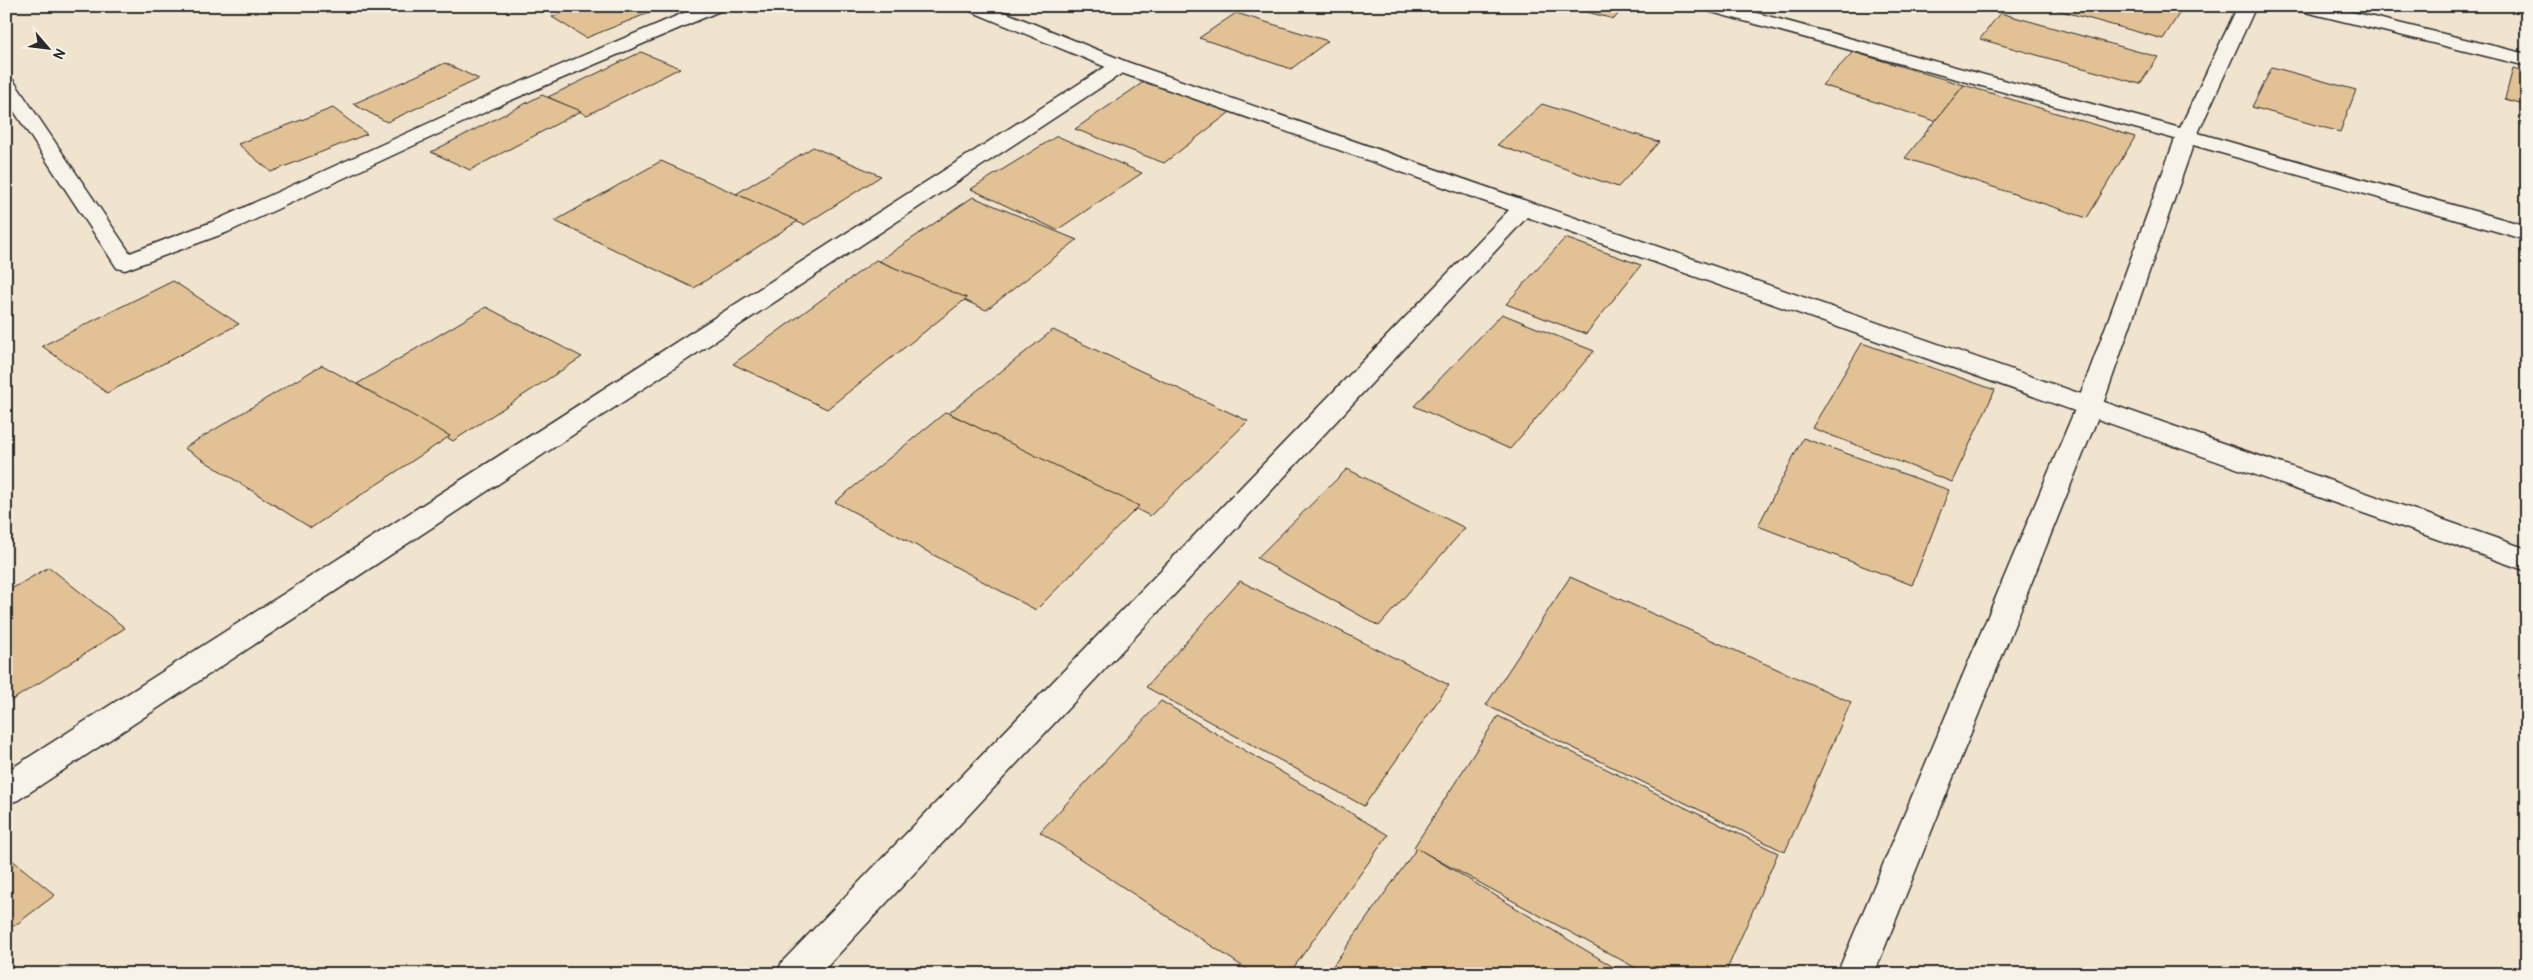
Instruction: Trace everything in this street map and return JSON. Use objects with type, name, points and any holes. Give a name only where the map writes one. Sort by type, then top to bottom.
[{"type":"street","points":[[6,84],[125,263],[220,227],[502,97],[716,6]]},
{"type":"street","points":[[974,6],[1120,66],[2527,560]]},
{"type":"street","points":[[1710,6],[2186,136],[2527,233]]},
{"type":"street","points":[[1855,974],[2088,406],[2186,136],[2247,6]]},
{"type":"street","points":[[2303,6],[2527,60]]},
{"type":"street","points":[[6,790],[1120,66]]},
{"type":"street","points":[[795,974],[1523,208]]},
{"type":"building","points":[[581,6],[666,6],[586,38],[552,17]]},
{"type":"building","points":[[1564,6],[1625,6],[1614,19]]},
{"type":"building","points":[[2043,6],[2184,6],[2163,39]]},
{"type":"building","points":[[1236,13],[1328,41],[1291,69],[1199,38]]},
{"type":"building","points":[[2000,13],[2158,57],[2140,84],[1980,39]]},
{"type":"building","points":[[641,52],[680,68],[587,115],[548,97]]},
{"type":"building","points":[[1853,52],[1964,85],[1935,121],[1822,85]]},
{"type":"building","points":[[445,63],[479,79],[387,122],[353,104]]},
{"type":"building","points":[[2272,67],[2356,90],[2340,132],[2252,107]]},
{"type":"building","points":[[2513,68],[2527,72],[2527,105],[2505,99]]},
{"type":"building","points":[[1148,79],[1234,109],[1164,163],[1075,129]]},
{"type":"building","points":[[1964,85],[2135,137],[2087,218],[1905,158]]},
{"type":"building","points":[[542,95],[581,111],[470,170],[431,152]]},
{"type":"building","points":[[1542,104],[1659,142],[1618,187],[1497,145]]},
{"type":"building","points":[[333,108],[367,134],[271,172],[238,144]]},
{"type":"building","points":[[1057,136],[1142,173],[1057,230],[971,189]]},
{"type":"building","points":[[813,147],[881,176],[804,225],[736,194]]},
{"type":"building","points":[[661,161],[798,221],[694,288],[555,221]]},
{"type":"building","points":[[973,197],[1077,240],[986,310],[879,261]]},
{"type":"building","points":[[1565,238],[1641,265],[1586,334],[1506,304]]},
{"type":"building","points":[[876,260],[967,298],[827,409],[733,364]]},
{"type":"building","points":[[173,281],[239,324],[107,393],[42,346]]},
{"type":"building","points":[[486,307],[582,357],[453,441],[357,384]]},
{"type":"building","points":[[1502,314],[1594,351],[1510,449],[1414,406]]},
{"type":"building","points":[[1053,330],[1248,421],[1150,516],[949,413]]},
{"type":"building","points":[[1862,343],[1995,390],[1952,482],[1812,428]]},
{"type":"building","points":[[322,365],[450,436],[311,528],[184,448]]},
{"type":"building","points":[[946,412],[1139,506],[1036,610],[835,502]]},
{"type":"building","points":[[1803,438],[1949,490],[1912,585],[1758,526]]},
{"type":"building","points":[[1347,469],[1465,528],[1379,626],[1257,558]]},
{"type":"building","points":[[49,567],[125,628],[6,704],[6,592]]},
{"type":"building","points":[[1570,577],[1851,702],[1785,852],[1486,705]]},
{"type":"building","points":[[1240,581],[1449,685],[1364,806],[1146,687]]},
{"type":"building","points":[[1161,701],[1388,835],[1289,974],[1254,974],[1040,832]]},
{"type":"building","points":[[1498,716],[1778,853],[1725,974],[1647,974],[1414,847]]},
{"type":"building","points":[[1417,848],[1625,974],[1327,974]]},
{"type":"building","points":[[6,855],[55,895],[6,932]]}]
